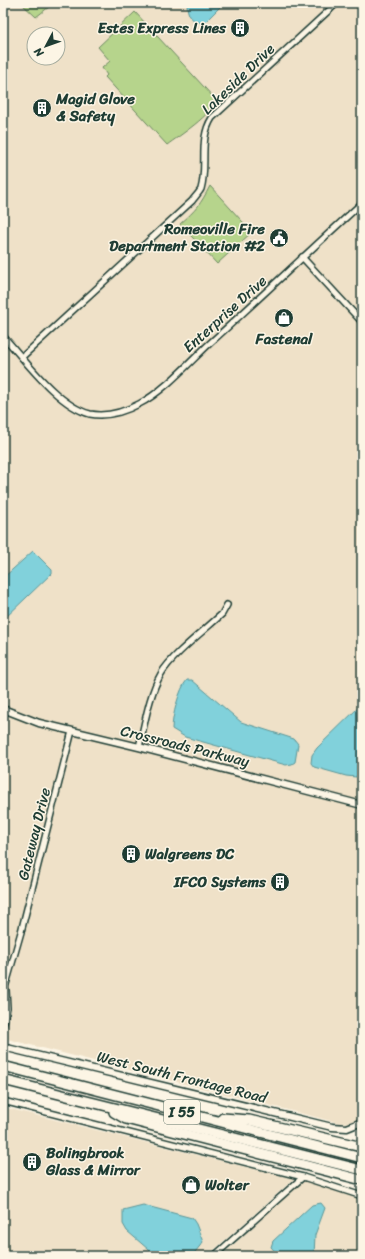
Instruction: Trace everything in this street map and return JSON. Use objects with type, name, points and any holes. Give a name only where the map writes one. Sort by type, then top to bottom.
[{"type":"highway","name":"I 55","points":[[3,1066],[362,1158]]},
{"type":"highway","name":"I 55","points":[[3,1080],[362,1170]]},
{"type":"highway","points":[[102,1105],[126,1119],[362,1180]]},
{"type":"highway","points":[[202,1117],[249,1120],[362,1147]]},
{"type":"street","name":"Lakeside Drive","points":[[22,357],[192,202],[200,190],[204,136],[206,127],[212,118],[337,3]]},
{"type":"street","name":"Enterprise Drive","points":[[22,357],[62,399],[72,406],[90,414],[107,415],[122,412],[146,400],[180,372],[362,203]]},
{"type":"street","points":[[302,258],[362,322]]},
{"type":"street","points":[[3,336],[22,357]]},
{"type":"street","points":[[139,747],[154,689],[162,673],[174,659],[222,614],[227,606]]},
{"type":"street","name":"Crossroads Parkway","points":[[3,709],[39,723],[139,747],[362,805]]},
{"type":"street","name":"Gateway Drive","points":[[3,995],[6,989],[72,731]]},
{"type":"street","name":"Gateway Drive","points":[[3,1027],[7,1008],[6,989]]},
{"type":"street","name":"West South Frontage Road","points":[[3,1046],[332,1127],[347,1128],[356,1126],[362,1122]]},
{"type":"street","points":[[3,1101],[303,1177],[362,1196]]},
{"type":"street","points":[[214,1256],[303,1177]]},
{"type":"shaded area","points":[[3,3],[362,3],[362,1117],[356,1122],[339,1123],[3,1038]]},
{"type":"shaded area","points":[[3,1107],[294,1179],[207,1256],[18,1256],[3,1252]]},
{"type":"shaded area","points":[[304,1180],[362,1199],[362,1256],[221,1256]]},
{"type":"green space","points":[[21,3],[54,3],[36,17]]},
{"type":"green space","points":[[135,12],[216,100],[214,106],[209,112],[167,145],[105,77],[107,75],[102,68],[110,61],[98,47]]},
{"type":"green space","points":[[210,186],[252,232],[217,264],[180,224],[198,206]]},
{"type":"water","points":[[187,3],[224,3],[204,23],[196,21],[191,17],[188,11]]},
{"type":"water","points":[[33,551],[52,570],[52,573],[3,620],[3,578]]},
{"type":"water","points":[[187,680],[192,680],[241,722],[294,739],[298,744],[295,762],[286,765],[185,737],[172,729],[176,703]]},
{"type":"water","points":[[362,704],[361,773],[356,777],[346,776],[314,767],[311,763],[312,755],[317,748]]},
{"type":"water","points":[[321,1203],[325,1208],[315,1235],[314,1256],[279,1256],[271,1247],[273,1241],[312,1205]]},
{"type":"water","points":[[143,1205],[192,1218],[203,1242],[192,1256],[156,1256],[127,1231],[123,1224],[123,1210]]},
{"type":"place","name":"Estes Express Lines","points":[[240,28]]},
{"type":"place","name":"Magid Glove & Safety","points":[[42,108]]},
{"type":"place","name":"Romeoville Fire Department Station #2","points":[[279,238]]},
{"type":"place","name":"Fastenal","points":[[284,318]]},
{"type":"place","name":"Walgreens DC","points":[[131,854]]},
{"type":"place","name":"IFCO Systems","points":[[280,882]]},
{"type":"place","name":"Bolingbrook Glass & Mirror","points":[[32,1162]]},
{"type":"place","name":"Wolter","points":[[191,1185]]}]
